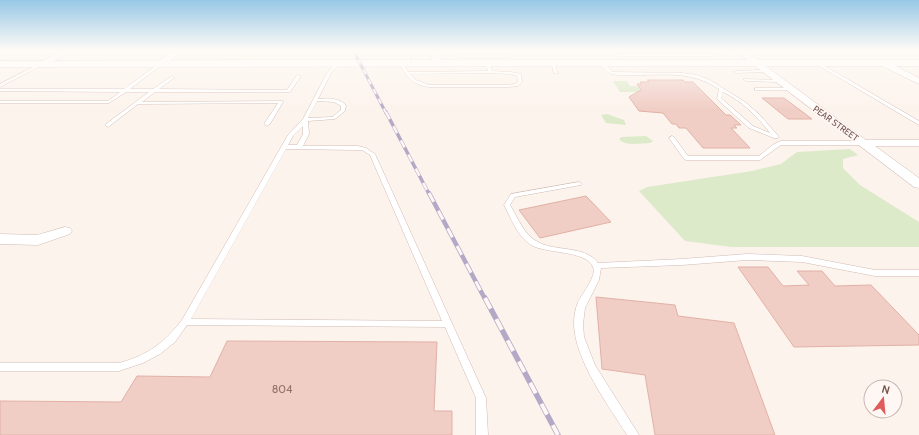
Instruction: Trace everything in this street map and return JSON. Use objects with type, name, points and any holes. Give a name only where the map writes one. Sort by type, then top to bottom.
[{"type":"street","points":[[898,70],[919,81]]},
{"type":"street","name":"PEAR STREET","points":[[765,72],[919,184]]},
{"type":"street","points":[[862,143],[919,143]]},
{"type":"street","points":[[0,239],[38,240],[64,231]]},
{"type":"lane","points":[[0,86],[30,70]]},
{"type":"lane","points":[[0,102],[109,102],[152,70]]},
{"type":"lane","points":[[0,367],[119,367],[138,363],[158,352],[174,339],[291,135],[305,120],[331,70]]},
{"type":"lane","points":[[407,70],[414,82],[429,86],[508,86],[516,85],[520,82],[519,75],[501,70]]},
{"type":"lane","points":[[608,70],[618,73],[689,74],[711,81],[721,89],[732,93],[768,126],[781,143]]},
{"type":"lane","points":[[829,70],[919,123]]},
{"type":"lane","points":[[736,72],[765,72]]},
{"type":"lane","points":[[0,90],[288,91],[299,76]]},
{"type":"lane","points":[[108,125],[172,77]]},
{"type":"lane","points":[[746,80],[777,81]]},
{"type":"lane","points":[[721,89],[719,98],[750,127],[776,137]]},
{"type":"lane","points":[[757,89],[789,89]]},
{"type":"lane","points":[[305,120],[333,118],[339,115],[344,108],[341,103],[334,101],[316,100]]},
{"type":"lane","points":[[138,103],[281,102],[267,124]]},
{"type":"lane","points":[[299,147],[306,134],[305,120]]},
{"type":"lane","points":[[672,138],[686,158],[760,158],[768,153],[778,143],[862,143]]},
{"type":"lane","points":[[284,147],[358,148],[364,149],[372,154],[481,398],[482,435]]},
{"type":"lane","points":[[579,184],[513,195],[507,205],[528,240],[545,248],[574,253],[591,259],[597,266],[597,274],[582,304],[578,324],[583,346],[594,373],[633,435]]},
{"type":"lane","points":[[597,266],[747,257],[802,259],[875,273],[919,273]]},
{"type":"lane","points":[[185,322],[447,324]]},
{"type":"green space","points":[[613,81],[627,81],[630,86],[637,86],[642,92],[620,92]]},
{"type":"green space","points":[[607,114],[624,120],[626,125],[606,123],[601,115]]},
{"type":"green space","points":[[646,136],[653,141],[650,143],[630,144],[619,139],[622,137]]},
{"type":"green space","points":[[850,149],[858,155],[843,159],[843,168],[860,185],[919,222],[919,247],[731,247],[685,241],[639,191],[647,187],[752,171],[781,164],[797,152]]},
{"type":"building","points":[[647,80],[683,80],[685,82],[693,82],[726,115],[730,115],[741,125],[734,125],[737,128],[731,128],[750,148],[703,148],[686,128],[679,128],[676,124],[672,124],[663,113],[639,111],[629,97],[641,90],[637,84],[642,84],[640,82],[649,82]]},
{"type":"building","points":[[762,98],[784,98],[812,119],[788,119]]},
{"type":"building","points":[[586,196],[611,222],[540,238],[519,210]]},
{"type":"building","points":[[738,267],[768,267],[783,286],[809,285],[797,271],[822,271],[835,286],[871,285],[919,335],[919,345],[794,347]]},
{"type":"building","points":[[596,297],[675,305],[678,316],[734,323],[775,435],[655,435],[645,375],[602,369]]},
{"type":"building","points":[[227,341],[437,342],[434,411],[452,411],[452,435],[0,435],[0,401],[121,402],[137,376],[210,377]]},
{"type":"railway","points":[[364,70],[386,113]]},
{"type":"railway","points":[[386,112],[429,194]]},
{"type":"railway","points":[[429,193],[485,299]]},
{"type":"railway","points":[[485,298],[558,435]]}]
